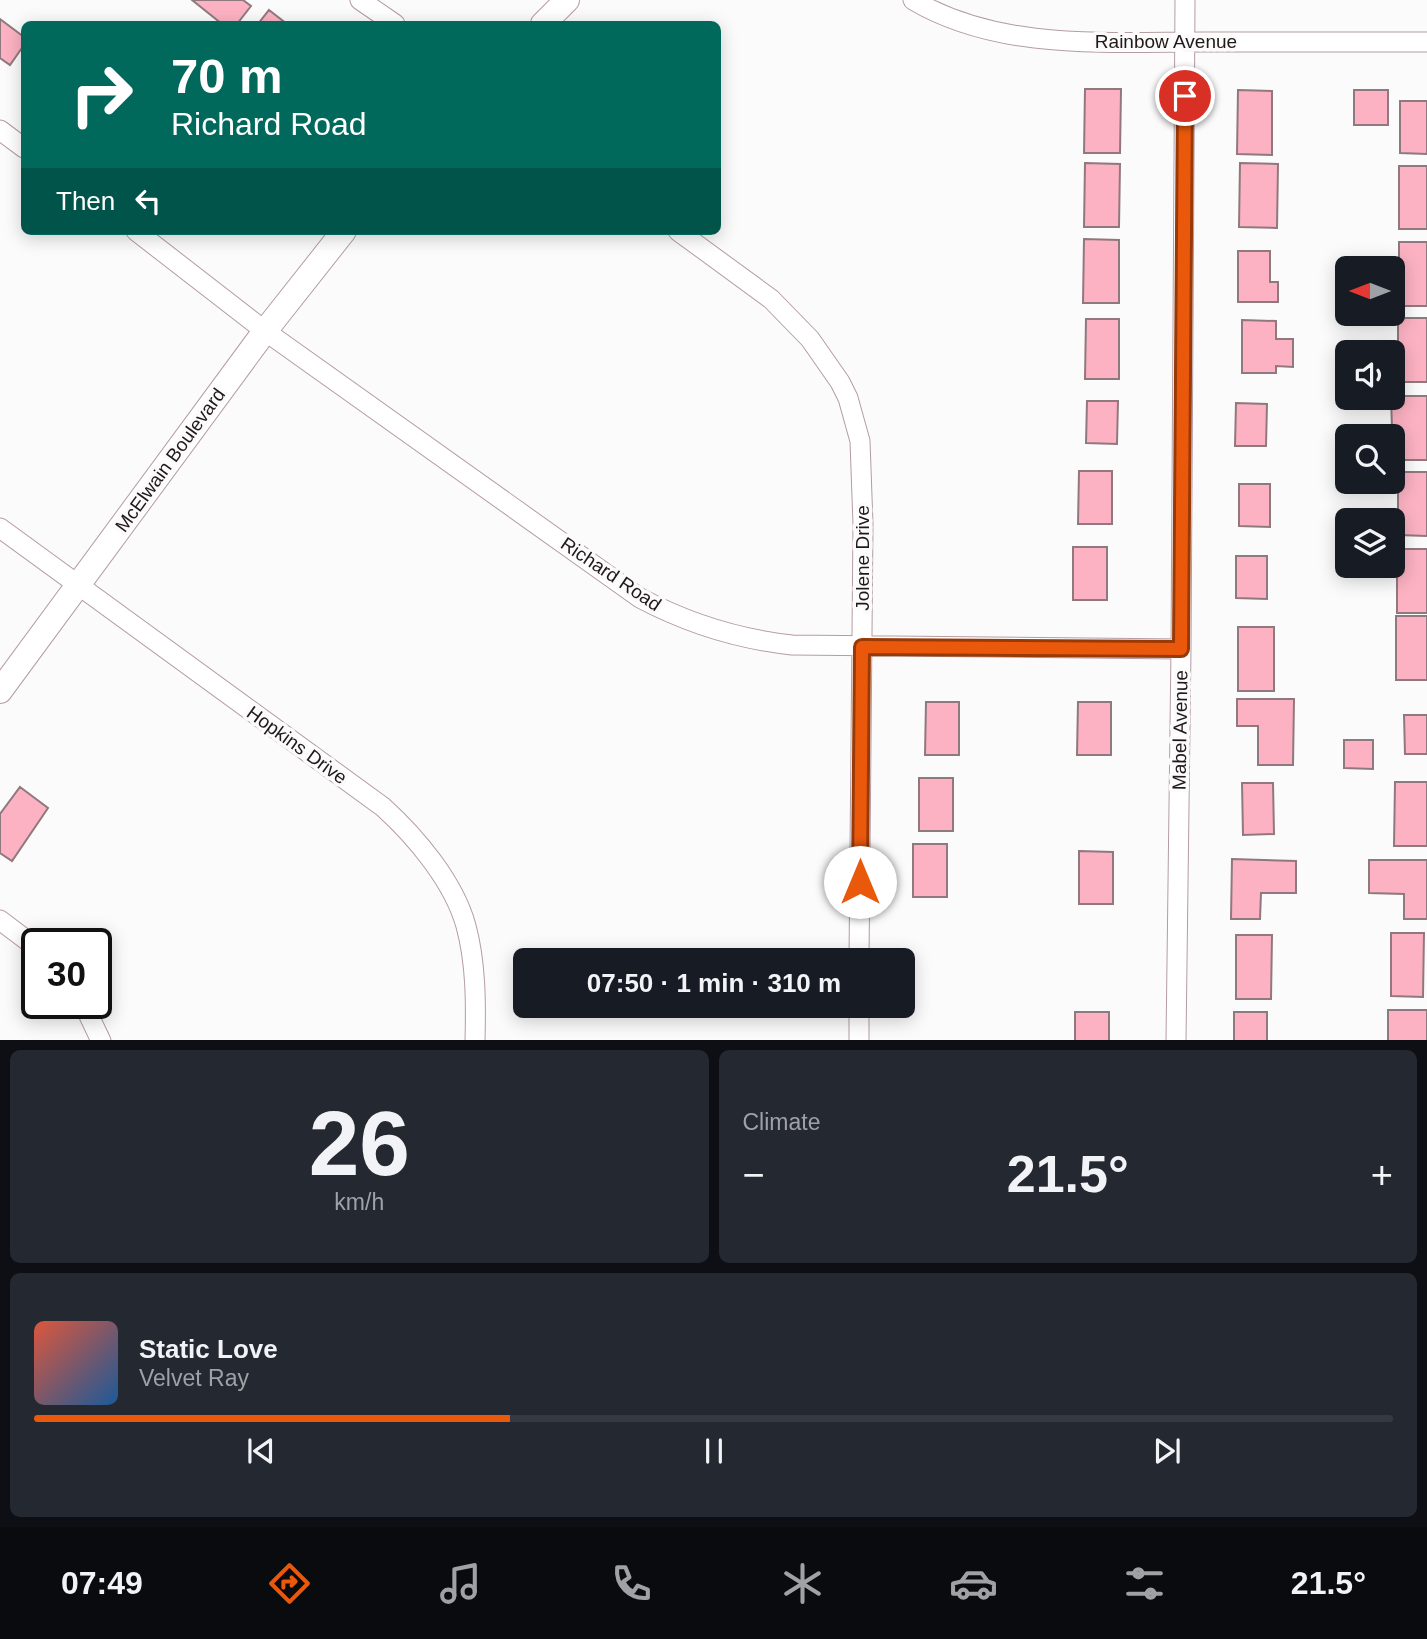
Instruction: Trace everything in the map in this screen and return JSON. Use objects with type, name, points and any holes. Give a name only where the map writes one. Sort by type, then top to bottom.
[{"type":"street","points":[[360,0],[391,21]]},
{"type":"street","points":[[546,21],[567,0]]},
{"type":"street","name":"Rainbow Avenue","points":[[912,0],[930,10],[980,27],[1062,41],[1427,42]]},
{"type":"street","name":"Mabel Avenue","points":[[1175,1040],[1181,649],[1185,0]]},
{"type":"street","points":[[0,130],[21,146]]},
{"type":"street","name":"Richard Road","points":[[141,235],[265,331],[640,598],[714,630],[756,641],[792,645],[1181,649]]},
{"type":"street","name":"McElwain Boulevard","points":[[0,691],[265,331],[341,235]]},
{"type":"street","name":"Jolene Drive","points":[[683,235],[771,299],[810,339],[848,398],[860,441],[863,524],[859,948]]},
{"type":"street","name":"Hopkins Drive","points":[[0,528],[383,807],[403,825],[434,864],[458,905],[466,925],[475,991],[475,1040]]},
{"type":"street","points":[[0,920],[21,936]]},
{"type":"street","points":[[859,1018],[859,1040]]},
{"type":"street","points":[[91,1019],[101,1040]]},
{"type":"building","points":[[192,0],[243,0],[251,6],[239,21],[218,21]]},
{"type":"building","points":[[269,10],[283,21],[260,21]]},
{"type":"building","points":[[0,19],[21,35],[21,49],[10,65],[0,58]]},
{"type":"building","points":[[1085,89],[1121,89],[1120,153],[1084,153]]},
{"type":"building","points":[[1238,90],[1272,91],[1272,155],[1237,154]]},
{"type":"building","points":[[1354,90],[1388,90],[1388,125],[1354,125]]},
{"type":"building","points":[[1400,101],[1427,101],[1427,154],[1400,153]]},
{"type":"building","points":[[1085,163],[1120,164],[1119,227],[1084,227]]},
{"type":"building","points":[[1240,163],[1278,164],[1277,228],[1239,227]]},
{"type":"building","points":[[1399,166],[1427,166],[1427,229],[1399,229]]},
{"type":"building","points":[[1084,239],[1119,240],[1119,303],[1083,303]]},
{"type":"building","points":[[1399,242],[1427,242],[1427,306],[1405,306],[1405,256],[1399,256]]},
{"type":"building","points":[[1238,251],[1270,251],[1270,282],[1278,282],[1278,302],[1238,302]]},
{"type":"building","points":[[1405,318],[1427,318],[1427,382],[1405,382],[1405,340],[1398,340],[1398,326],[1405,326]]},
{"type":"building","points":[[1086,319],[1119,319],[1119,379],[1085,379]]},
{"type":"building","points":[[1242,320],[1276,321],[1276,339],[1293,339],[1293,367],[1276,366],[1276,373],[1242,373]]},
{"type":"building","points":[[1405,396],[1427,396],[1427,460],[1405,460],[1405,424],[1392,424],[1391,410],[1405,410]]},
{"type":"building","points":[[1087,401],[1118,401],[1117,444],[1086,443]]},
{"type":"building","points":[[1236,403],[1267,404],[1266,446],[1235,446]]},
{"type":"building","points":[[1079,471],[1112,471],[1112,524],[1078,524]]},
{"type":"building","points":[[1405,472],[1427,472],[1427,536],[1405,535],[1405,508],[1398,508],[1398,494],[1405,494]]},
{"type":"building","points":[[1239,484],[1270,484],[1270,527],[1239,526]]},
{"type":"building","points":[[1073,547],[1107,547],[1107,600],[1073,600]]},
{"type":"building","points":[[1405,549],[1427,549],[1427,613],[1397,613],[1397,578],[1405,578]]},
{"type":"building","points":[[1236,556],[1267,556],[1267,599],[1236,598]]},
{"type":"building","points":[[1396,616],[1427,616],[1427,680],[1396,680]]},
{"type":"building","points":[[1238,627],[1274,627],[1274,691],[1238,691]]},
{"type":"building","points":[[1237,699],[1294,699],[1293,765],[1258,765],[1258,726],[1237,726]]},
{"type":"building","points":[[926,702],[959,702],[959,755],[925,755]]},
{"type":"building","points":[[1078,702],[1111,702],[1111,755],[1077,755]]},
{"type":"building","points":[[1404,715],[1427,715],[1427,754],[1405,754]]},
{"type":"building","points":[[1344,740],[1373,740],[1373,769],[1344,768]]},
{"type":"building","points":[[919,778],[953,778],[953,831],[919,831]]},
{"type":"building","points":[[1395,782],[1427,782],[1427,846],[1394,846]]},
{"type":"building","points":[[1242,783],[1273,783],[1274,834],[1243,835]]},
{"type":"building","points":[[20,787],[48,808],[12,861],[0,853],[0,814]]},
{"type":"building","points":[[913,844],[947,844],[947,897],[913,897]]},
{"type":"building","points":[[1079,851],[1113,852],[1113,904],[1079,904]]},
{"type":"building","points":[[1232,859],[1296,861],[1296,893],[1261,893],[1260,919],[1231,919]]},
{"type":"building","points":[[1369,860],[1427,860],[1427,919],[1404,919],[1404,894],[1369,893]]},
{"type":"building","points":[[1391,933],[1424,933],[1423,997],[1391,996]]},
{"type":"building","points":[[1236,935],[1272,935],[1271,999],[1236,999]]},
{"type":"building","points":[[1388,1010],[1427,1010],[1427,1040],[1388,1040]]},
{"type":"building","points":[[1075,1012],[1109,1012],[1109,1040],[1075,1040]]},
{"type":"building","points":[[1234,1012],[1267,1012],[1267,1040],[1234,1040]]},
{"type":"route","points":[[860,882],[862,647],[1181,649],[1185,96]]}]
